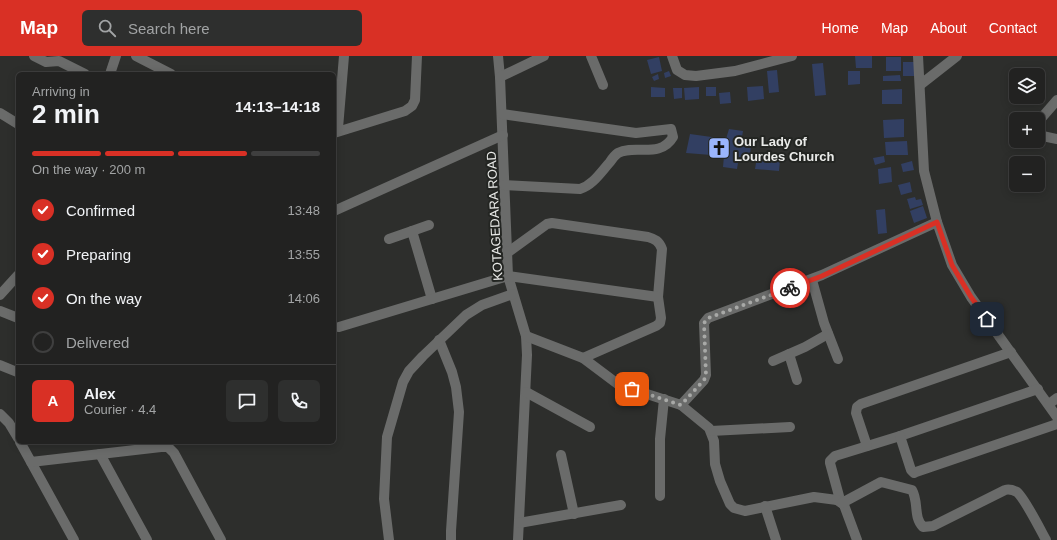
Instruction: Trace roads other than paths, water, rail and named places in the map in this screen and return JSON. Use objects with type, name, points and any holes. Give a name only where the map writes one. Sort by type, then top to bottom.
[{"type":"street","points":[[34,56],[46,62],[59,61],[81,72]]},
{"type":"street","points":[[111,72],[116,56]]},
{"type":"street","points":[[136,56],[167,72]]},
{"type":"street","points":[[336,130],[338,128],[344,56]]},
{"type":"street","points":[[336,132],[405,111],[412,106],[415,100],[417,56]]},
{"type":"street","name":"KOTAGEDARA ROAD","points":[[498,56],[503,135],[508,276],[526,336],[527,356],[518,540]]},
{"type":"street","points":[[500,77],[544,56]]},
{"type":"street","points":[[591,56],[603,85]]},
{"type":"street","points":[[672,56],[677,70],[685,75],[696,76],[736,71],[792,56]]},
{"type":"street","points":[[918,56],[924,171],[937,222],[952,265],[971,297],[1038,389],[1053,401],[1057,417]]},
{"type":"street","points":[[920,85],[957,56]]},
{"type":"street","points":[[1045,114],[1057,100]]},
{"type":"street","points":[[0,113],[16,123]]},
{"type":"street","points":[[502,114],[636,133],[671,129],[673,137],[669,144],[664,148],[625,151],[618,153],[587,186],[580,189],[504,185]]},
{"type":"street","points":[[336,210],[503,135]]},
{"type":"street","points":[[1045,136],[1057,139]]},
{"type":"street","points":[[681,405],[706,376],[704,323],[708,318],[812,280],[937,222]]},
{"type":"street","points":[[507,253],[547,224],[552,223],[656,240],[660,244],[662,249],[658,297],[661,318],[660,323],[583,358]]},
{"type":"street","points":[[389,239],[429,225]]},
{"type":"street","points":[[412,231],[432,299]]},
{"type":"street","points":[[339,327],[508,276],[658,297]]},
{"type":"street","points":[[0,295],[16,277]]},
{"type":"street","points":[[812,280],[828,334],[838,359]]},
{"type":"street","points":[[389,540],[384,499],[387,437],[403,382],[414,366],[439,340],[474,310],[482,305],[513,294]]},
{"type":"street","points":[[0,311],[16,317]]},
{"type":"street","points":[[773,361],[790,354],[828,334]]},
{"type":"street","points":[[526,336],[583,358],[619,385],[681,405],[710,428],[714,441],[717,470],[720,481],[730,504],[734,508],[745,511],[814,497],[840,501],[881,482],[912,490],[915,498],[917,518],[923,527],[926,527],[933,526],[1009,489],[1016,492],[1022,499],[1046,540]]},
{"type":"street","points":[[439,340],[452,372],[456,387],[459,412],[450,531],[451,540]]},
{"type":"street","points":[[867,446],[856,413],[861,404],[1011,352]]},
{"type":"street","points":[[790,354],[797,380]]},
{"type":"street","points":[[0,364],[16,371]]},
{"type":"street","points":[[857,540],[846,508],[840,501],[830,461],[835,456],[900,436],[1038,389]]},
{"type":"street","points":[[526,392],[590,427]]},
{"type":"street","points":[[660,496],[660,439],[664,399]]},
{"type":"street","points":[[0,414],[9,423],[16,435]]},
{"type":"street","points":[[900,436],[911,470],[916,472],[1057,424]]},
{"type":"street","points":[[710,431],[790,427]]},
{"type":"street","points":[[21,444],[74,540]]},
{"type":"street","points":[[31,462],[171,445],[221,540]]},
{"type":"street","points":[[100,454],[147,540]]},
{"type":"street","points":[[561,455],[574,514]]},
{"type":"street","points":[[519,523],[621,506]]},
{"type":"street","points":[[765,506],[776,540]]},
{"type":"place","name":"Our Lady of Lourdes Church","points":[[719,148]]}]
